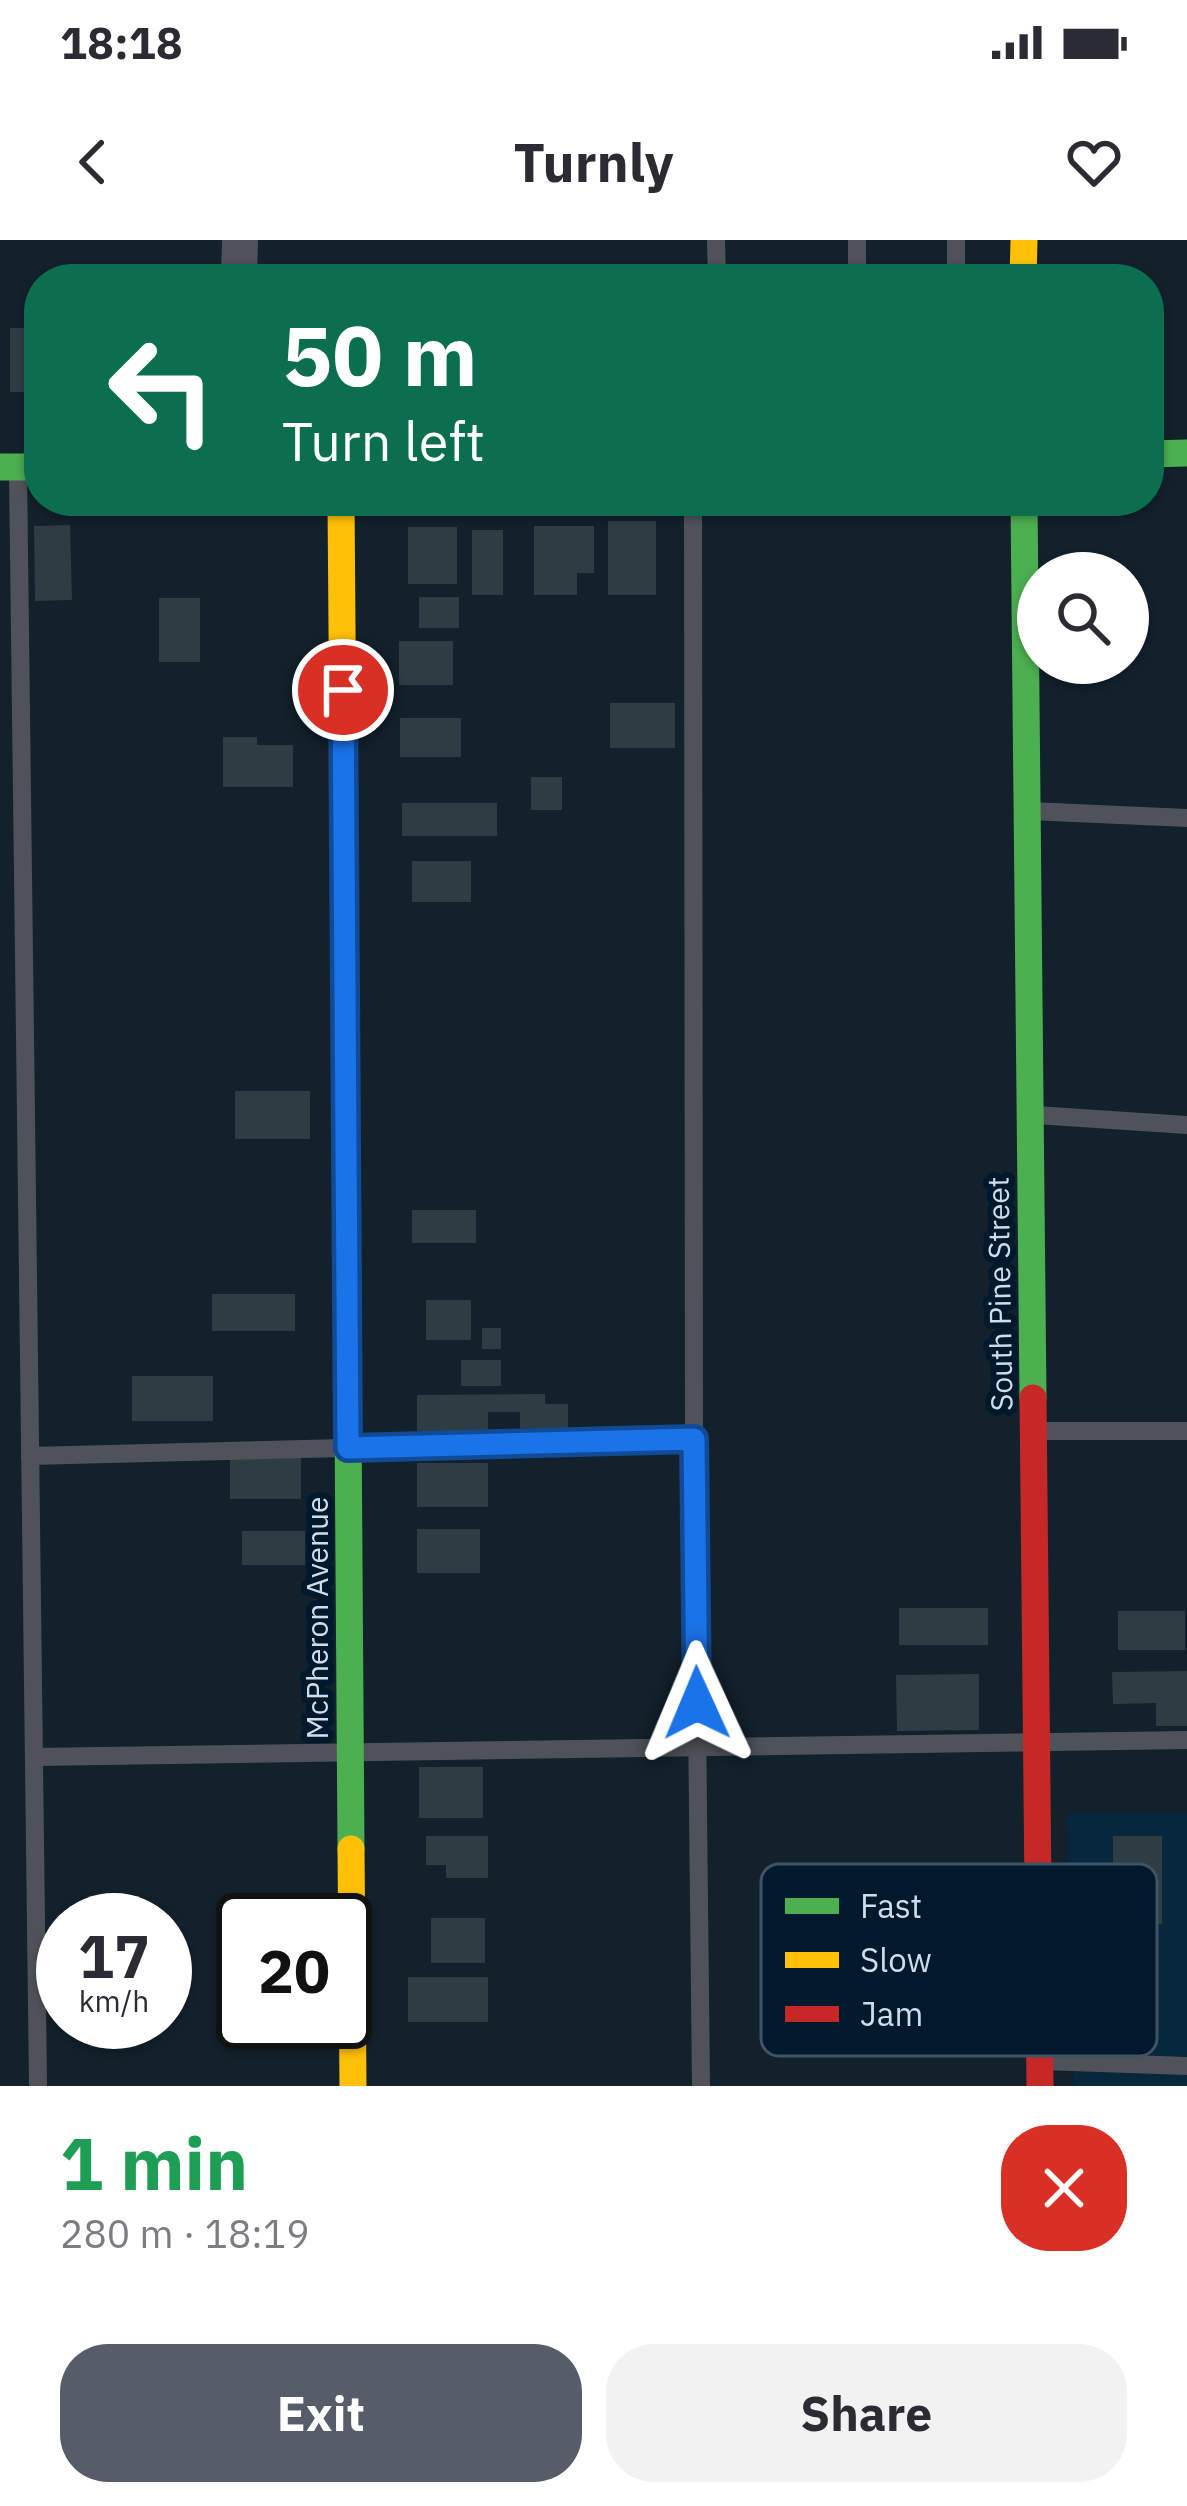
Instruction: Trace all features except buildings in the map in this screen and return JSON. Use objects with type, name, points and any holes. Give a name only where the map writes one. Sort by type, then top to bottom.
[{"type":"street","name":"McPheron Avenue","points":[[341,516],[353,2086]]},
{"type":"street","name":"South Pine Street","points":[[1024,516],[1038,1864]]},
{"type":"lane","points":[[19,467],[38,2086]]},
{"type":"lane","points":[[693,516],[694,1439],[701,2086]]},
{"type":"lane","points":[[0,785],[22,784]]},
{"type":"lane","points":[[1027,811],[1187,818]]},
{"type":"lane","points":[[1030,1115],[1187,1125]]},
{"type":"lane","points":[[1034,1431],[1187,1431]]},
{"type":"lane","points":[[30,1456],[694,1439]]},
{"type":"lane","points":[[34,1757],[1187,1740]]},
{"type":"lane","points":[[1040,2073],[1187,2066]]},
{"type":"shaded area","points":[[1067,1813],[1187,1813],[1187,2086],[1074,2086],[1073,2056],[1157,2056],[1157,1864],[1068,1864]]},
{"type":"traffic: fast","points":[[1164,454],[1187,453]]},
{"type":"traffic: fast","points":[[0,467],[24,467]]},
{"type":"traffic: fast","points":[[1024,516],[1033,1398]]},
{"type":"traffic: fast","points":[[346,1133],[351,1849]]},
{"type":"traffic: slow","points":[[1023,264],[1024,240]]},
{"type":"traffic: slow","points":[[341,516],[346,1133]]},
{"type":"traffic: slow","points":[[351,1849],[353,2086]]},
{"type":"traffic: jam","points":[[1033,1398],[1038,1864]]},
{"type":"traffic: jam","points":[[1040,2056],[1040,2086]]},
{"type":"route","points":[[343,690],[348,1448],[694,1439],[697,1703]]}]
